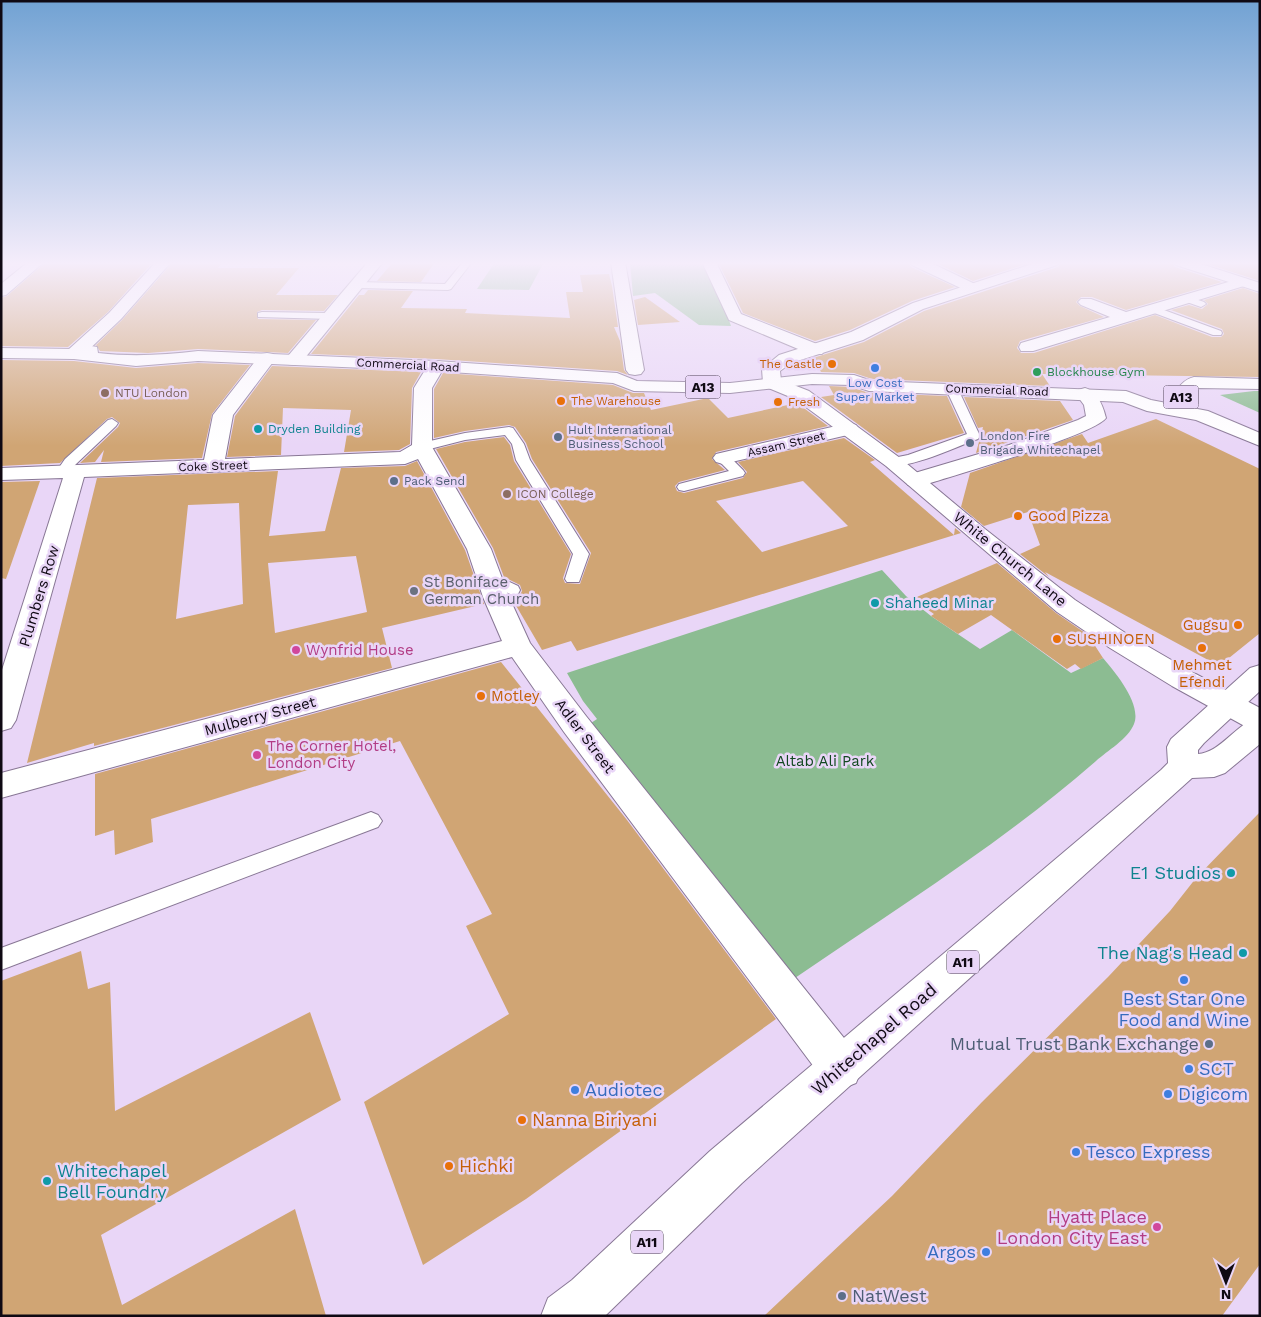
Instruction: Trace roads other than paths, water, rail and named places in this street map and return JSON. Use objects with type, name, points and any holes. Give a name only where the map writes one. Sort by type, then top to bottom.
[{"type":"main road","points":[[74,354],[107,323]]},
{"type":"main road","points":[[294,360],[324,323]]},
{"type":"main road","points":[[628,323],[635,370]]},
{"type":"main road","points":[[751,323],[816,350]]},
{"type":"main road","points":[[772,384],[771,369],[785,359],[857,336],[882,323]]},
{"type":"main road","points":[[1027,347],[1104,323]]},
{"type":"main road","name":"Commercial Road","points":[[1,353],[74,354],[110,360],[163,361],[198,356],[436,366],[617,378],[634,386],[730,388],[772,384]]},
{"type":"main road","points":[[213,466],[223,415],[267,358]]},
{"type":"main road","name":"Adler Street","points":[[436,366],[422,388],[422,447],[479,549],[501,584],[518,646],[738,937],[841,1068]]},
{"type":"main road","name":"Commercial Road","points":[[617,378],[635,370],[730,373],[772,384],[815,390],[856,392],[869,386],[1126,396],[1145,391],[1182,398],[1214,408],[1260,428]]},
{"type":"main road","points":[[1183,393],[1194,382],[1260,384]]},
{"type":"main road","name":"White Church Lane","points":[[772,384],[802,395],[893,462],[977,534],[1066,606],[1120,642],[1182,679],[1260,720]]},
{"type":"main road","points":[[916,480],[1016,449],[1085,424],[1096,418],[1093,405],[1085,394]]},
{"type":"main road","name":"Commercial Road","points":[[1126,396],[1147,405],[1201,415],[1260,440]]},
{"type":"main road","name":"Assam Street","points":[[723,458],[849,429]]},
{"type":"main road","name":"Coke Street","points":[[1,474],[405,458],[422,447]]},
{"type":"main road","name":"Plumbers Row","points":[[1,720],[73,482],[69,471]]},
{"type":"main road","name":"Mulberry Street","points":[[1,786],[518,646]]},
{"type":"main road","points":[[1260,676],[1228,703],[1182,747],[1184,766],[1214,765],[1260,727]]},
{"type":"main road","name":"Whitechapel Road","points":[[566,1316],[589,1297],[726,1167],[1172,779],[1184,766]]},
{"type":"lane","points":[[1192,323],[1217,333]]},
{"type":"lane","points":[[893,462],[910,459],[974,436],[952,389]]},
{"type":"lane","points":[[69,471],[70,462],[112,423]]},
{"type":"lane","points":[[422,447],[492,432],[509,431],[518,444],[523,460],[581,554],[573,578]]},
{"type":"lane","points":[[684,487],[738,473],[723,458]]},
{"type":"lane","points":[[1,959],[371,821]]},
{"type":"place","name":"The Castle","points":[[832,364]]},
{"type":"place","name":"Low Cost Super Market","points":[[875,368]]},
{"type":"place","name":"Blockhouse Gym","points":[[1037,372]]},
{"type":"place","name":"NTU London","points":[[105,393]]},
{"type":"place","name":"The Warehouse","points":[[561,401]]},
{"type":"place","name":"Fresh","points":[[778,402]]},
{"type":"place","name":"Dryden Building","points":[[258,429]]},
{"type":"place","name":"Hult International Business School","points":[[558,437]]},
{"type":"place","name":"London Fire Brigade Whitechapel","points":[[970,443]]},
{"type":"place","name":"Pack Send","points":[[394,481]]},
{"type":"place","name":"ICON College","points":[[507,494]]},
{"type":"place","name":"Good Pizza","points":[[1018,516]]},
{"type":"place","name":"St Boniface German Church","points":[[414,591]]},
{"type":"place","name":"Shaheed Minar","points":[[875,603]]},
{"type":"place","name":"Gugsu","points":[[1238,625]]},
{"type":"place","name":"SUSHINOEN","points":[[1057,639]]},
{"type":"place","name":"Mehmet Efendi","points":[[1202,648]]},
{"type":"place","name":"Wynfrid House","points":[[296,650]]},
{"type":"place","name":"Motley","points":[[481,696]]},
{"type":"place","name":"The Corner Hotel, London City","points":[[257,755]]},
{"type":"place","name":"E1 Studios","points":[[1231,873]]},
{"type":"place","name":"The Nag's Head","points":[[1243,953]]},
{"type":"place","name":"Best Star One Food and Wine","points":[[1184,980]]},
{"type":"place","name":"Mutual Trust Bank Exchange","points":[[1209,1044]]},
{"type":"place","name":"SCT","points":[[1189,1069]]},
{"type":"place","name":"Audiotec","points":[[575,1090]]},
{"type":"place","name":"Digicom","points":[[1168,1094]]},
{"type":"place","name":"Nanna Biriyani","points":[[522,1120]]},
{"type":"place","name":"Tesco Express","points":[[1076,1152]]},
{"type":"place","name":"Hichki","points":[[449,1166]]},
{"type":"place","name":"Whitechapel Bell Foundry","points":[[47,1181]]},
{"type":"place","name":"Hyatt Place London City East","points":[[1157,1227]]},
{"type":"place","name":"Argos","points":[[986,1252]]},
{"type":"place","name":"NatWest","points":[[842,1296]]},
{"type":"park label","name":"Altab Ali Park","points":[[825,761]]}]
